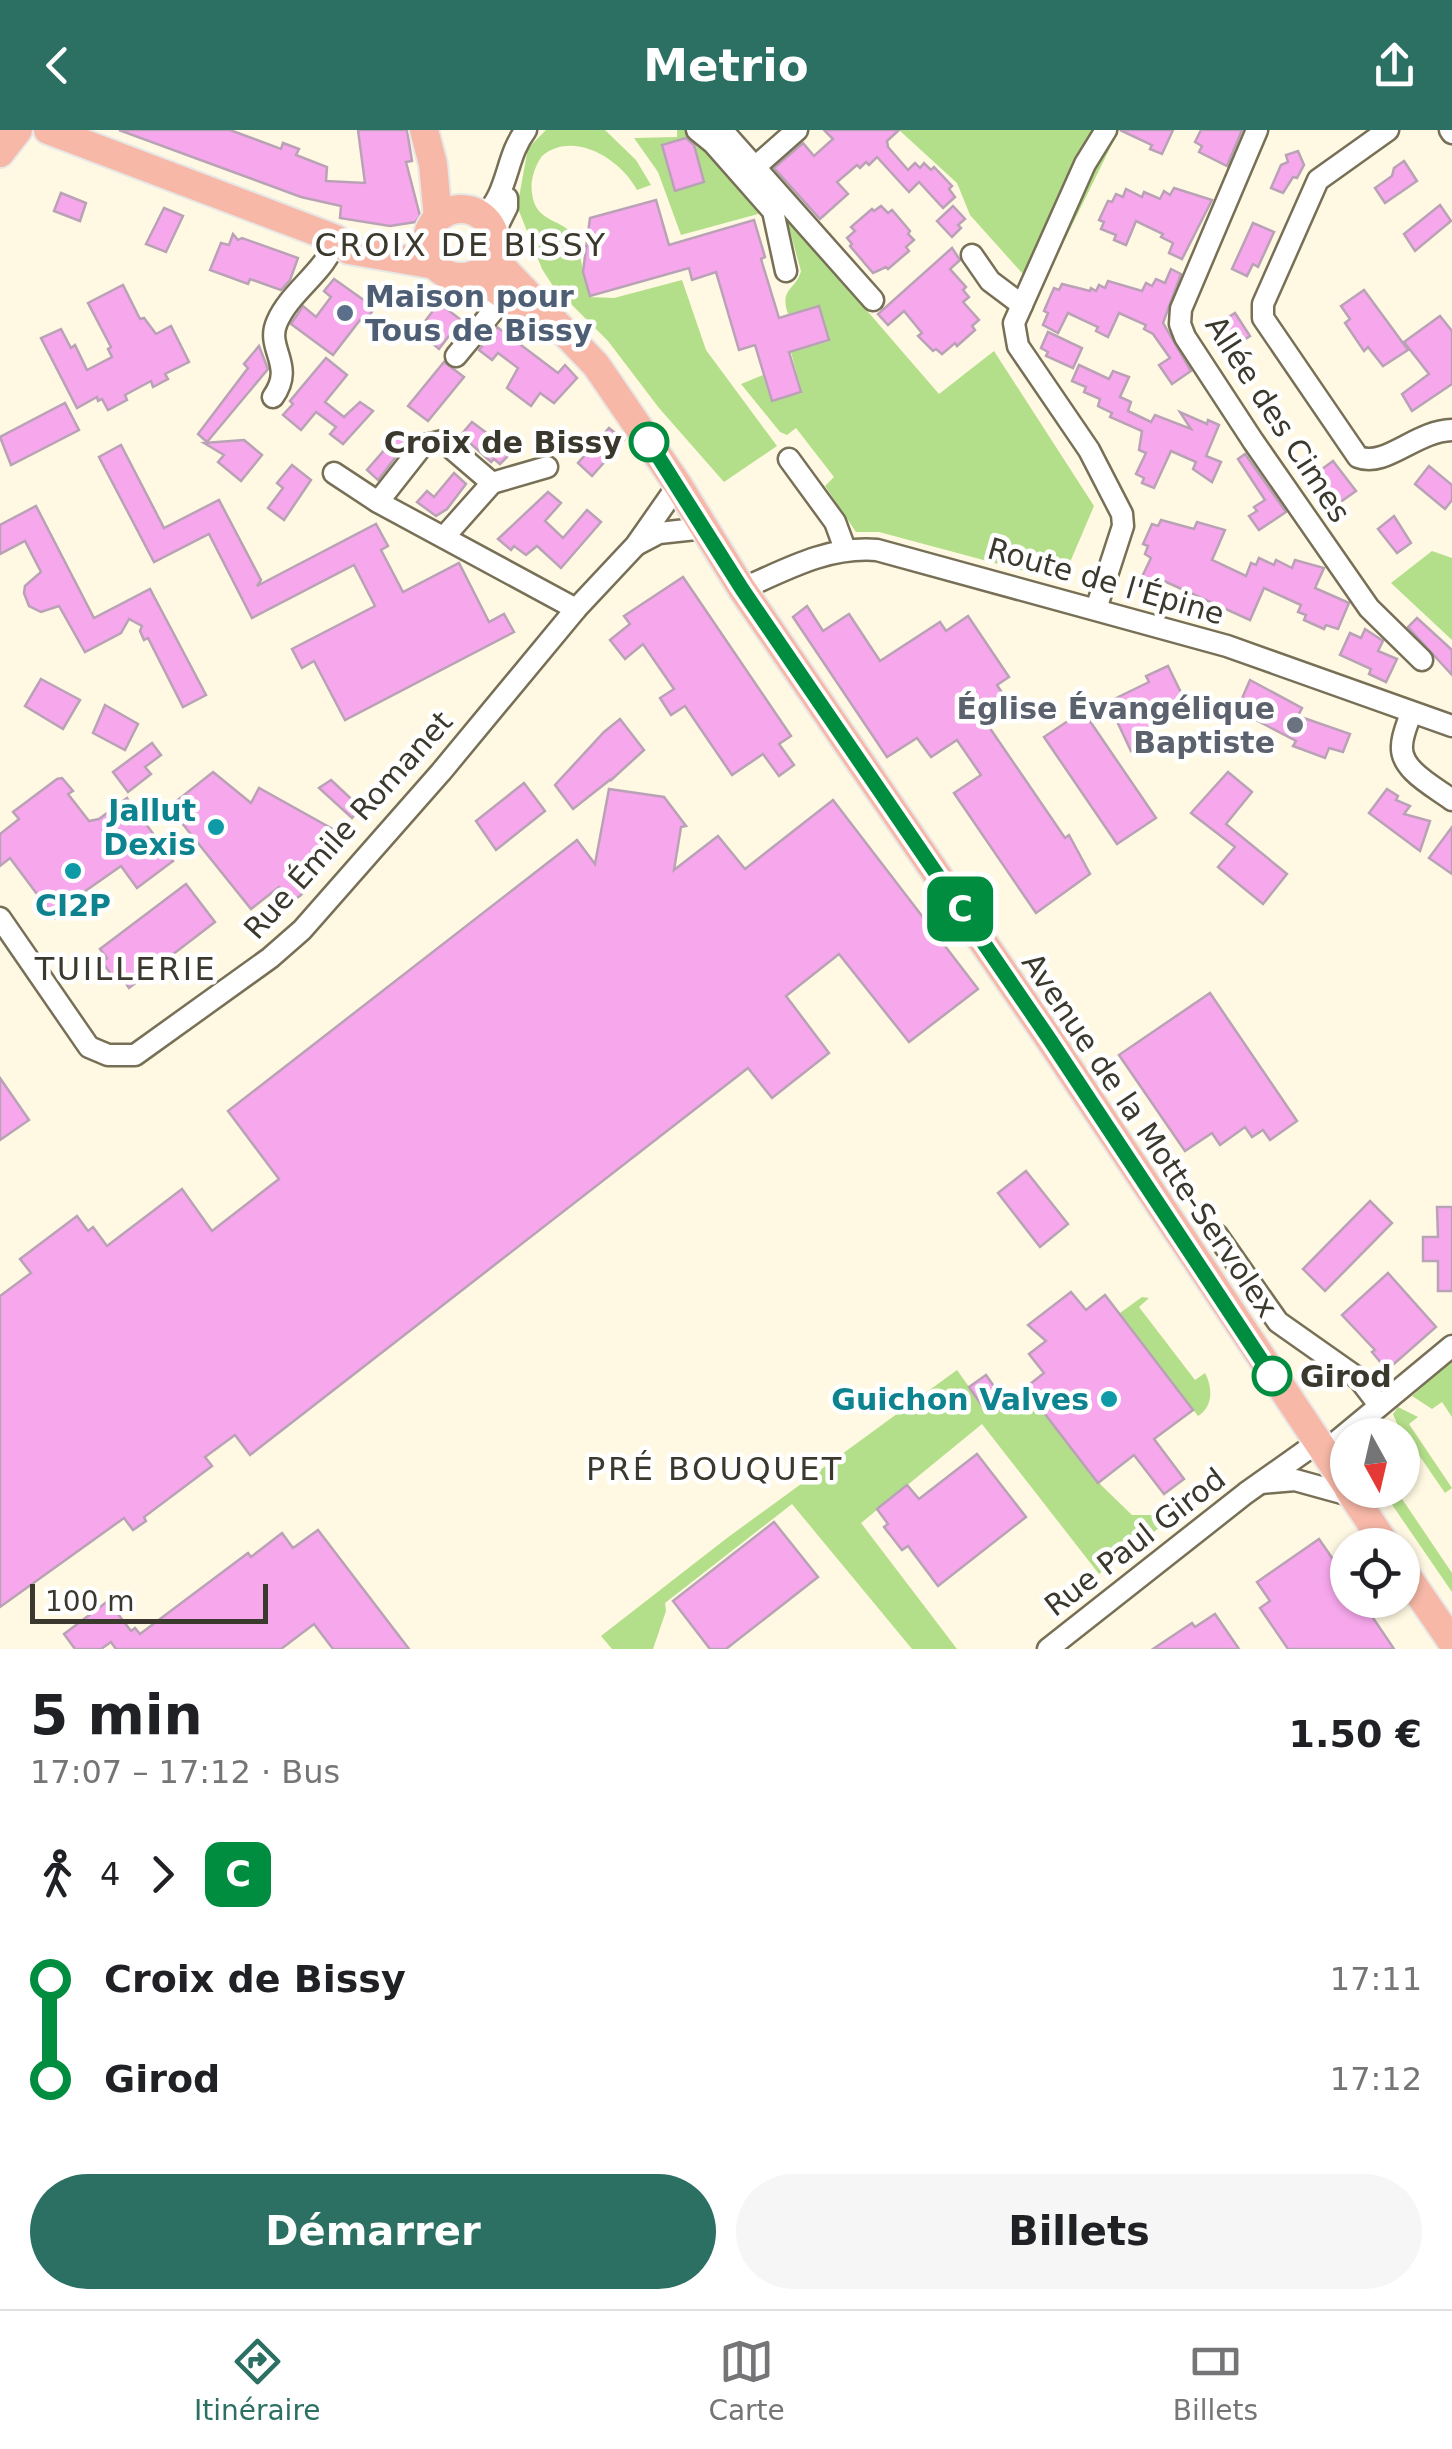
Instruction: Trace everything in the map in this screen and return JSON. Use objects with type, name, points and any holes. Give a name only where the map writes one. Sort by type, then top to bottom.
[{"type":"main road","points":[[0,153],[18,130]]},
{"type":"main road","points":[[48,130],[338,240],[349,250],[435,265],[454,276],[482,238]]},
{"type":"main road","points":[[424,130],[433,164],[433,227],[428,251],[435,265]]},
{"type":"main road","points":[[433,164],[482,238]]},
{"type":"main road","points":[[338,240],[351,238],[372,245],[396,246],[433,227],[451,211],[482,238]]},
{"type":"main road","name":"Avenue de la Motte-Servolex","points":[[482,238],[511,289],[596,365],[742,589],[1050,1040],[1330,1461]]},
{"type":"main road","points":[[1420,1595],[1452,1642]]},
{"type":"street","points":[[482,238],[506,208],[516,143],[526,130]]},
{"type":"street","points":[[697,130],[714,143],[773,211],[786,271]]},
{"type":"street","points":[[722,130],[874,300]]},
{"type":"street","points":[[755,167],[797,130]]},
{"type":"street","points":[[1096,609],[1123,526],[1122,514],[1089,450],[1018,346],[1014,323],[1084,164],[1106,130]]},
{"type":"street","name":"Allée des Cimes","points":[[1258,130],[1182,309],[1180,324],[1194,354],[1369,608],[1422,660]]},
{"type":"street","points":[[1388,130],[1318,180],[1263,304],[1263,318],[1358,457],[1380,460],[1433,430],[1452,430]]},
{"type":"street","points":[[273,397],[282,385],[284,373],[276,344],[276,322],[331,256],[338,240]]},
{"type":"street","points":[[972,255],[990,281],[1022,305]]},
{"type":"street","points":[[456,356],[511,289]]},
{"type":"street","points":[[378,502],[422,446],[432,442],[442,441],[492,482]]},
{"type":"street","points":[[790,460],[821,499],[845,549]]},
{"type":"street","points":[[444,536],[492,482],[548,467]]},
{"type":"street","points":[[334,473],[378,502],[576,609]]},
{"type":"street","name":"Rue Émile Romanet","points":[[0,918],[88,1046],[108,1055],[135,1055],[270,958],[302,930],[441,772],[576,609],[636,545],[678,486]]},
{"type":"street","name":"Rue Émile Romanet","points":[[636,545],[659,533],[704,528]]},
{"type":"street","name":"Route de l'Épine","points":[[742,589],[821,554],[845,549],[890,553],[1228,646],[1452,726]]},
{"type":"street","points":[[1410,712],[1402,746],[1404,758],[1452,800]]},
{"type":"street","points":[[1217,1234],[1278,1322],[1358,1379],[1380,1405]]},
{"type":"street","name":"Rue Paul Girod","points":[[1048,1649],[1259,1483],[1321,1447],[1452,1346]]},
{"type":"street","name":"Rue Paul Girod","points":[[1259,1483],[1295,1480],[1330,1487]]},
{"type":"green space","points":[[546,130],[605,130],[636,160],[651,185],[637,190],[608,158],[568,146],[542,156],[532,188],[534,203],[544,216],[564,226],[573,236],[590,297],[614,298],[682,280],[706,350],[777,446],[724,482],[659,408],[608,341],[553,286],[542,269],[519,211],[519,197],[528,148]]},
{"type":"green space","points":[[677,130],[692,130],[761,208],[758,214],[681,235],[658,172],[634,138],[677,137]]},
{"type":"green space","points":[[899,130],[1119,130],[1039,292],[970,215],[957,183]]},
{"type":"green space","points":[[786,217],[939,394],[994,351],[1094,506],[1062,581],[879,532],[856,532],[825,486],[834,477],[796,428],[787,435],[780,432],[741,384],[763,375],[771,401],[802,393],[788,341],[798,350],[830,341],[820,306],[788,314],[787,294],[801,271]]},
{"type":"green space","points":[[1432,551],[1452,558],[1452,640],[1391,583]]},
{"type":"green space","points":[[1142,1297],[1149,1298],[1139,1307],[1195,1380],[1205,1373],[1210,1397],[1207,1408],[1198,1416],[1120,1313]]},
{"type":"green space","points":[[1452,1360],[1452,1417],[1442,1402],[1432,1409],[1412,1396]]},
{"type":"green space","points":[[957,1370],[984,1408],[999,1398],[1003,1404],[1023,1388],[1102,1486],[1132,1515],[1172,1518],[1099,1574],[982,1424],[861,1523],[957,1649],[912,1649],[792,1504],[665,1603],[653,1649],[612,1649],[601,1636],[727,1538]]},
{"type":"green space","points":[[1398,1407],[1418,1417],[1395,1418]]},
{"type":"green space","points":[[1420,1440],[1452,1488],[1445,1493],[1420,1457]]},
{"type":"green space","points":[[1394,1508],[1408,1508],[1452,1573],[1452,1592],[1420,1545],[1420,1528],[1408,1528]]},
{"type":"building","points":[[119,130],[230,130],[281,149],[283,143],[299,149],[296,155],[327,167],[326,181],[365,183],[358,130],[407,130],[412,161],[406,162],[420,216],[415,222],[390,226],[340,218],[341,206],[301,197]]},
{"type":"building","points":[[824,130],[899,130],[887,141],[888,147],[908,170],[915,163],[920,168],[924,163],[931,170],[934,167],[952,186],[949,189],[955,197],[943,208],[919,182],[909,192],[877,157],[869,165],[857,165],[837,182],[848,194],[820,219],[774,168],[803,143],[814,156],[833,139]]},
{"type":"building","points":[[1120,130],[1173,130],[1162,154]]},
{"type":"building","points":[[1201,130],[1242,130],[1227,166],[1199,152],[1202,146],[1195,142]]},
{"type":"building","points":[[686,138],[694,145],[704,182],[675,191],[662,145]]},
{"type":"building","points":[[1298,151],[1304,165],[1297,178],[1293,177],[1283,193],[1271,188],[1281,165],[1288,162],[1286,155]]},
{"type":"building","points":[[1404,161],[1417,181],[1385,203],[1375,188]]},
{"type":"building","points":[[1174,188],[1212,200],[1182,259],[1169,253],[1173,243],[1161,237],[1163,234],[1136,221],[1126,245],[1114,240],[1116,235],[1101,229],[1104,222],[1099,220],[1116,194],[1123,197],[1126,189],[1142,197],[1144,192],[1160,199],[1164,191],[1170,195]]},
{"type":"building","points":[[61,193],[86,203],[80,221],[54,211]]},
{"type":"building","points":[[656,200],[669,245],[754,220],[779,318],[819,306],[829,340],[789,352],[801,392],[772,401],[755,345],[739,350],[716,272],[692,280],[689,268],[590,296],[583,272],[590,218]]},
{"type":"building","points":[[1440,205],[1451,221],[1415,251],[1404,234]]},
{"type":"building","points":[[881,206],[888,213],[892,210],[914,240],[906,247],[909,251],[888,269],[873,273],[847,238],[855,231],[851,227]]},
{"type":"building","points":[[953,206],[965,219],[952,237],[937,221]]},
{"type":"building","points":[[164,208],[183,216],[166,252],[146,244]]},
{"type":"building","points":[[1253,223],[1274,232],[1258,267],[1253,264],[1247,276],[1232,269]]},
{"type":"building","points":[[233,234],[238,240],[242,238],[298,258],[290,280],[281,290],[250,279],[248,284],[210,270],[221,243],[229,245]]},
{"type":"building","points":[[952,248],[960,260],[950,269],[966,287],[963,290],[969,297],[963,302],[979,320],[972,326],[975,330],[942,354],[918,336],[922,333],[904,311],[888,325],[878,314]]},
{"type":"building","points":[[1171,269],[1181,274],[1163,323],[1191,371],[1172,384],[1159,365],[1170,358],[1153,334],[1144,329],[1146,325],[1119,313],[1108,337],[1096,331],[1098,327],[1068,313],[1058,333],[1043,325],[1048,313],[1044,311],[1054,288],[1059,290],[1062,284],[1096,291],[1099,285],[1105,288],[1108,281],[1142,291],[1146,283],[1152,286],[1156,279],[1165,283]]},
{"type":"building","name":"Maison pour Tous de Bissy","points":[[334,279],[375,308],[363,323],[360,320],[333,355],[291,324],[303,306],[316,317],[331,297],[324,291]]},
{"type":"building","points":[[123,285],[140,319],[144,318],[156,334],[171,326],[189,362],[165,374],[168,379],[153,387],[151,381],[125,395],[127,400],[108,410],[97,397],[77,408],[41,338],[61,329],[71,348],[75,345],[87,370],[112,357],[108,349],[111,347],[88,303]]},
{"type":"building","points":[[1364,290],[1408,350],[1383,366],[1368,347],[1364,351],[1345,323],[1350,319],[1341,306]]},
{"type":"building","points":[[439,303],[461,320],[439,349],[425,337],[434,326],[426,320]]},
{"type":"building","points":[[1235,313],[1250,336],[1234,346],[1219,323]]},
{"type":"building","points":[[1440,316],[1452,331],[1452,384],[1412,411],[1402,394],[1429,374],[1404,342]]},
{"type":"building","points":[[497,327],[558,373],[565,365],[577,378],[554,403],[540,393],[531,406],[507,388],[518,368],[498,353],[492,360],[479,350]]},
{"type":"building","points":[[1048,332],[1082,348],[1073,368],[1046,356],[1048,352],[1041,348]]},
{"type":"building","points":[[259,346],[268,369],[207,442],[198,434],[248,368],[244,364]]},
{"type":"building","points":[[326,358],[347,375],[325,402],[344,417],[360,402],[373,411],[343,444],[330,434],[336,427],[316,412],[301,430],[283,415]]},
{"type":"building","points":[[444,362],[464,377],[428,421],[408,406]]},
{"type":"building","points":[[1079,365],[1109,379],[1113,371],[1129,377],[1120,397],[1131,402],[1128,411],[1151,422],[1155,415],[1191,429],[1180,412],[1219,425],[1206,456],[1221,462],[1212,482],[1193,469],[1196,462],[1171,451],[1154,488],[1142,483],[1144,478],[1136,474],[1146,453],[1139,450],[1142,431],[1110,417],[1112,413],[1098,406],[1100,399],[1072,381]]},
{"type":"building","points":[[65,403],[79,430],[11,465],[0,437]]},
{"type":"building","points":[[472,422],[512,452],[500,464],[494,459],[491,462],[461,435]]},
{"type":"building","points":[[609,428],[624,440],[592,476],[578,463]]},
{"type":"building","points":[[399,433],[408,441],[378,480],[367,470]]},
{"type":"building","points":[[244,440],[262,455],[241,481],[218,462],[224,455],[204,443]]},
{"type":"building","points":[[121,445],[164,528],[219,500],[261,580],[257,586],[376,524],[388,546],[381,550],[403,592],[459,563],[489,622],[504,614],[514,632],[345,720],[314,661],[302,668],[292,649],[375,606],[354,565],[252,618],[209,534],[154,562],[99,457]]},
{"type":"building","points":[[1245,454],[1286,512],[1259,530],[1249,516],[1265,500],[1238,459]]},
{"type":"building","points":[[1333,461],[1356,491],[1339,503],[1318,472]]},
{"type":"building","points":[[292,465],[311,480],[284,520],[268,508],[283,488],[277,483]]},
{"type":"building","points":[[1429,466],[1452,485],[1452,500],[1445,509],[1415,484]]},
{"type":"building","points":[[454,473],[466,484],[447,509],[436,516],[417,502],[427,491],[434,497]]},
{"type":"building","points":[[548,492],[561,503],[545,521],[563,538],[587,510],[601,522],[561,568],[537,546],[526,555],[514,546],[511,550],[498,539]]},
{"type":"building","points":[[36,506],[94,618],[150,589],[206,695],[183,707],[148,638],[144,640],[142,626],[129,619],[121,633],[85,652],[59,606],[41,612],[29,606],[25,586],[41,572],[25,541],[0,554],[0,525]]},
{"type":"building","points":[[1394,516],[1411,543],[1397,553],[1378,529]]},
{"type":"building","points":[[1161,520],[1194,529],[1197,522],[1225,530],[1212,560],[1246,576],[1251,563],[1256,565],[1259,558],[1274,565],[1276,560],[1292,568],[1295,560],[1324,568],[1315,588],[1349,603],[1338,629],[1326,625],[1324,629],[1304,620],[1306,615],[1298,612],[1301,605],[1264,588],[1250,620],[1164,581],[1159,593],[1148,587],[1150,583],[1141,579],[1151,558],[1145,554],[1148,546],[1143,544],[1152,524],[1158,526]]},
{"type":"building","points":[[683,577],[791,736],[779,744],[794,765],[779,776],[763,754],[732,775],[685,706],[671,715],[660,698],[674,689],[643,644],[625,659],[610,640],[630,624],[624,616]]},
{"type":"building","points":[[807,606],[823,631],[849,614],[880,661],[940,622],[946,631],[968,616],[1009,677],[997,685],[1010,705],[985,721],[1065,838],[1069,835],[1090,874],[1036,913],[954,793],[981,775],[957,740],[931,757],[917,738],[887,757],[793,617]]},
{"type":"building","points":[[1417,618],[1452,650],[1452,675],[1408,627]]},
{"type":"building","points":[[1365,629],[1383,641],[1378,651],[1397,659],[1386,682],[1369,674],[1371,669],[1340,655],[1350,633],[1361,638]]},
{"type":"building","points":[[1168,666],[1189,709],[1147,729],[1153,741],[1131,751],[1108,702],[1149,682],[1146,676]]},
{"type":"building","points":[[41,679],[80,700],[63,729],[25,706]]},
{"type":"building","name":"Église Évangélique Baptiste","points":[[1250,680],[1302,708],[1298,716],[1350,734],[1343,752],[1329,748],[1325,758],[1293,746],[1296,741],[1237,710]]},
{"type":"building","points":[[105,705],[138,724],[125,750],[93,733]]},
{"type":"building","points":[[1083,711],[1156,818],[1117,844],[1044,737]]},
{"type":"building","points":[[620,719],[644,750],[573,809],[555,785]]},
{"type":"building","points":[[152,743],[161,755],[145,767],[151,774],[128,792],[113,772]]},
{"type":"building","points":[[213,772],[251,803],[259,788],[345,836],[301,895],[291,902],[279,887],[251,909],[169,807]]},
{"type":"building","points":[[1228,772],[1252,792],[1226,824],[1287,874],[1263,904],[1218,867],[1235,847],[1191,813]]},
{"type":"building","points":[[62,778],[73,791],[68,794],[89,821],[99,819],[127,798],[173,861],[137,888],[121,866],[74,899],[55,918],[10,858],[0,866],[0,834],[19,819],[13,812]]},
{"type":"building","points":[[331,780],[361,808],[352,818],[319,788]]},
{"type":"building","points":[[524,783],[545,811],[496,850],[476,821]]},
{"type":"building","points":[[609,789],[664,797],[686,826],[681,827],[674,870],[718,836],[745,869],[833,800],[978,989],[909,1042],[839,954],[786,996],[829,1053],[772,1098],[748,1068],[250,1455],[235,1435],[205,1457],[212,1466],[144,1517],[146,1521],[133,1530],[124,1518],[0,1607],[0,1296],[31,1273],[20,1259],[77,1216],[88,1231],[93,1227],[107,1246],[182,1189],[212,1231],[279,1179],[228,1111],[577,840],[595,864]]},
{"type":"building","points":[[1387,789],[1398,796],[1396,800],[1410,806],[1404,814],[1430,821],[1420,851],[1369,813]]},
{"type":"building","points":[[1452,827],[1452,874],[1429,858]]},
{"type":"building","points":[[186,884],[215,922],[129,988],[122,978],[117,982],[102,962],[107,958],[100,949]]},
{"type":"building","points":[[1210,993],[1297,1121],[1270,1140],[1263,1130],[1252,1137],[1245,1127],[1220,1145],[1212,1133],[1185,1151],[1119,1055]]},
{"type":"building","points":[[0,1078],[29,1120],[0,1140]]},
{"type":"building","points":[[1026,1171],[1068,1224],[1040,1247],[998,1193]]},
{"type":"building","points":[[1370,1201],[1392,1223],[1325,1291],[1303,1269]]},
{"type":"building","points":[[1437,1207],[1452,1207],[1452,1291],[1438,1291],[1438,1261],[1423,1261],[1423,1237],[1438,1237]]},
{"type":"building","points":[[1388,1273],[1436,1327],[1387,1370],[1372,1352],[1375,1350],[1342,1315]]},
{"type":"building","name":"Guichon Valves","points":[[1071,1292],[1086,1310],[1105,1295],[1193,1410],[1154,1439],[1184,1479],[1164,1494],[1134,1455],[1098,1483],[1025,1388],[1044,1373],[1029,1354],[1046,1341],[1028,1325]]},
{"type":"building","points":[[986,1375],[1000,1395],[983,1407],[969,1387]]},
{"type":"building","points":[[977,1454],[1026,1517],[938,1586],[908,1546],[902,1550],[884,1527],[888,1524],[877,1509],[907,1485],[919,1499]]},
{"type":"building","points":[[774,1522],[818,1577],[726,1649],[710,1649],[673,1601]]},
{"type":"building","points":[[318,1530],[409,1649],[333,1649],[314,1624],[281,1649],[116,1649],[111,1642],[101,1649],[75,1649],[64,1634],[108,1601],[131,1631],[135,1628],[140,1634],[248,1553],[251,1557],[282,1533],[293,1548]]},
{"type":"building","points":[[1319,1539],[1330,1555],[1330,1618],[1373,1618],[1394,1649],[1288,1649],[1260,1608],[1270,1601],[1257,1582]]},
{"type":"building","points":[[1215,1614],[1239,1649],[1153,1649],[1192,1623],[1195,1627]]},
{"type":"bus line","name":"C","points":[[649,442],[742,589],[1050,1040],[1272,1376]]},
{"type":"place","name":"Maison pour Tous de Bissy","points":[[345,313]]},
{"type":"place","name":"Croix de Bissy","points":[[649,442]]},
{"type":"place","name":"Église Évangélique Baptiste","points":[[1295,725]]},
{"type":"place","name":"Jallut Dexis","points":[[216,827]]},
{"type":"place","name":"CI2P","points":[[73,871]]},
{"type":"place","name":"Girod","points":[[1272,1376]]},
{"type":"place","name":"Guichon Valves","points":[[1109,1399]]},
{"type":"district","name":"CROIX DE BISSY","points":[[461,245]]},
{"type":"district","name":"TUILLERIE","points":[[126,969]]},
{"type":"district","name":"PRÉ BOUQUET","points":[[715,1469]]}]
